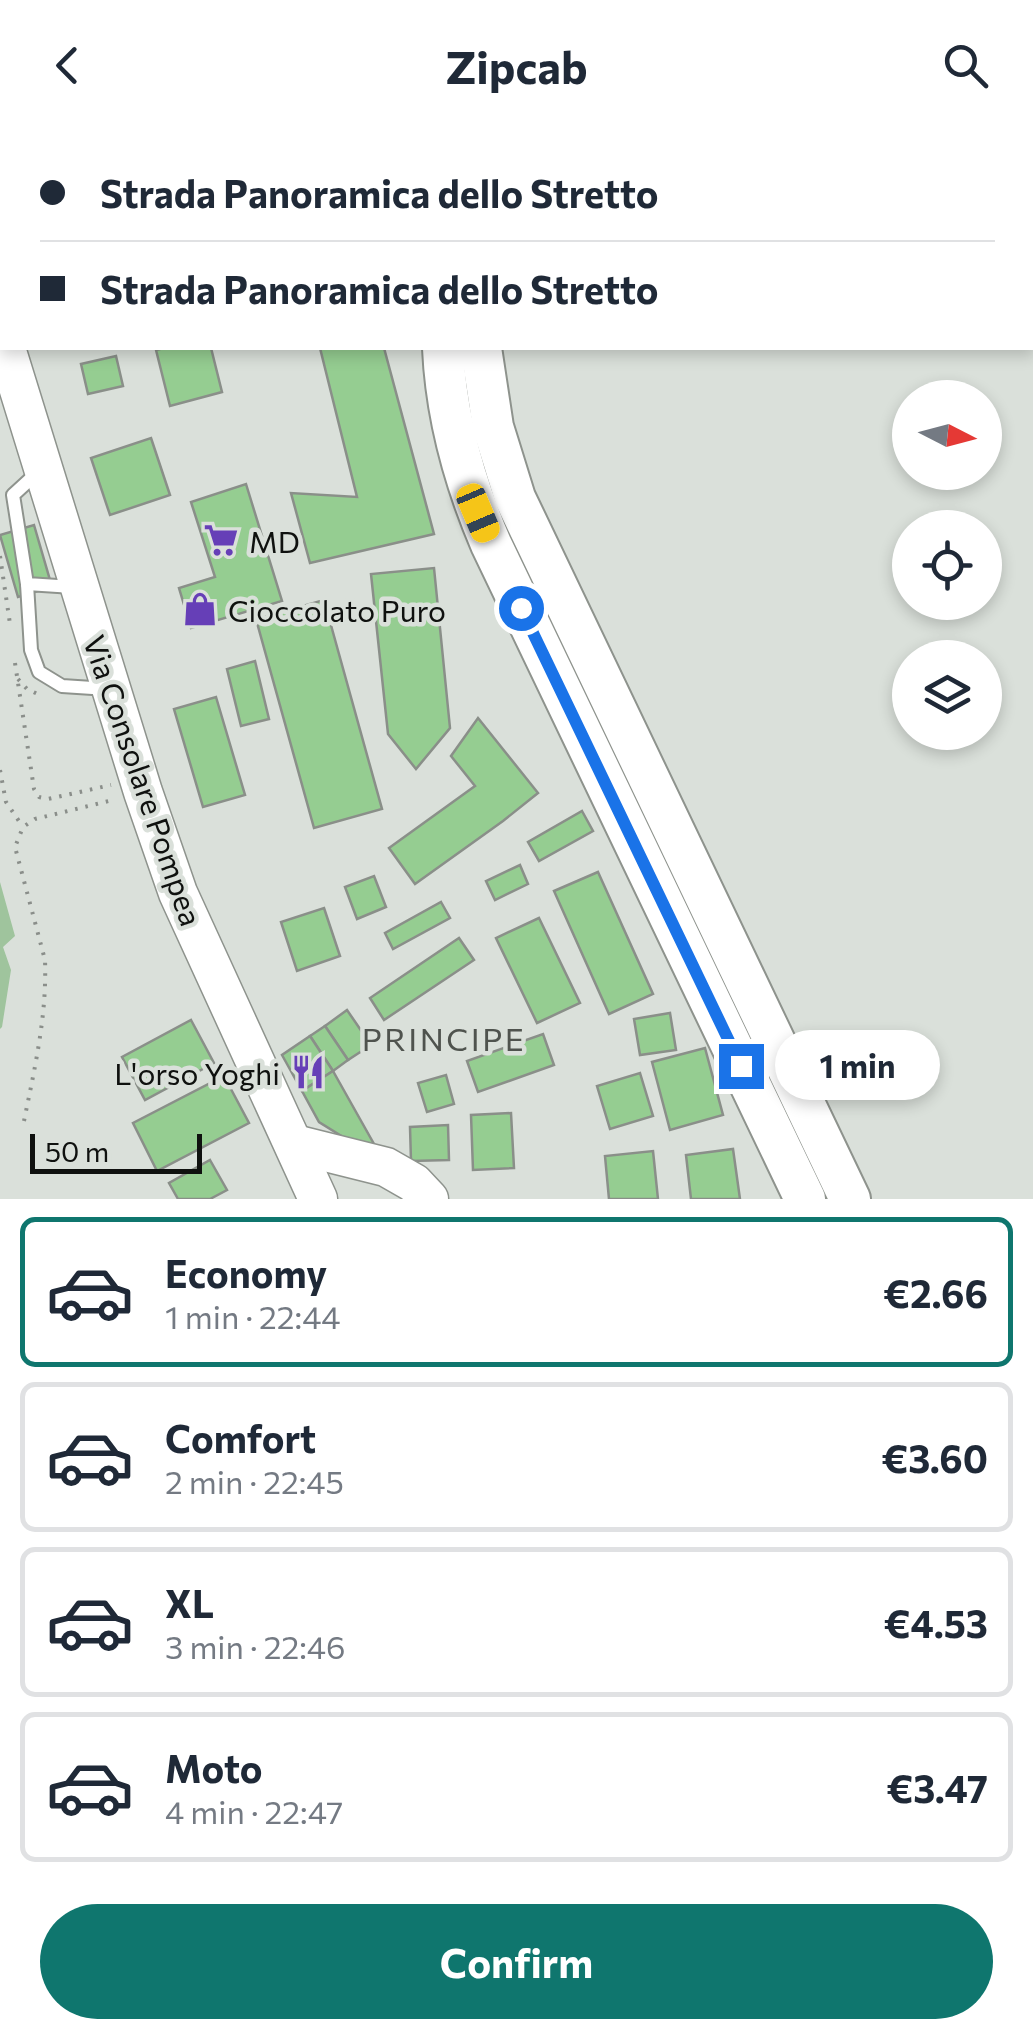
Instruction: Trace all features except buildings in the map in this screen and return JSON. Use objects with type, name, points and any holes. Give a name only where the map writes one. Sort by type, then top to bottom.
[{"type":"main road","name":"Via Consolare Pompea","points":[[7,350],[178,894],[318,1199]]},
{"type":"main road","points":[[443,350],[453,426],[478,513],[805,1199]]},
{"type":"main road","points":[[481,350],[493,427],[515,498],[850,1199]]},
{"type":"main road","points":[[294,1144],[386,1167],[414,1183],[429,1199]]},
{"type":"lane","points":[[43,468],[13,495],[31,650],[39,672],[62,686],[111,689]]},
{"type":"lane","points":[[26,584],[80,588]]},
{"type":"path","points":[[0,556],[10,626]]},
{"type":"path","points":[[15,661],[34,789],[39,796],[48,799],[109,786]]},
{"type":"path","points":[[18,679],[38,695],[54,698]]},
{"type":"path","points":[[0,770],[6,802],[23,827]]},
{"type":"path","points":[[24,1120],[40,1048],[46,979],[45,960],[16,847],[23,827],[35,819],[114,800]]},
{"type":"green space","points":[[0,882],[15,936],[3,947],[11,970],[0,1029]]},
{"type":"place","name":"MD","points":[[221,540]]},
{"type":"place","name":"Cioccolato Puro","points":[[200,609]]},
{"type":"place","name":"L'orso Yoghi","points":[[308,1072]]},
{"type":"district","name":"PRINCIPE","points":[[444,1038]]},
{"type":"route","points":[[521,608],[741,1066]]}]
